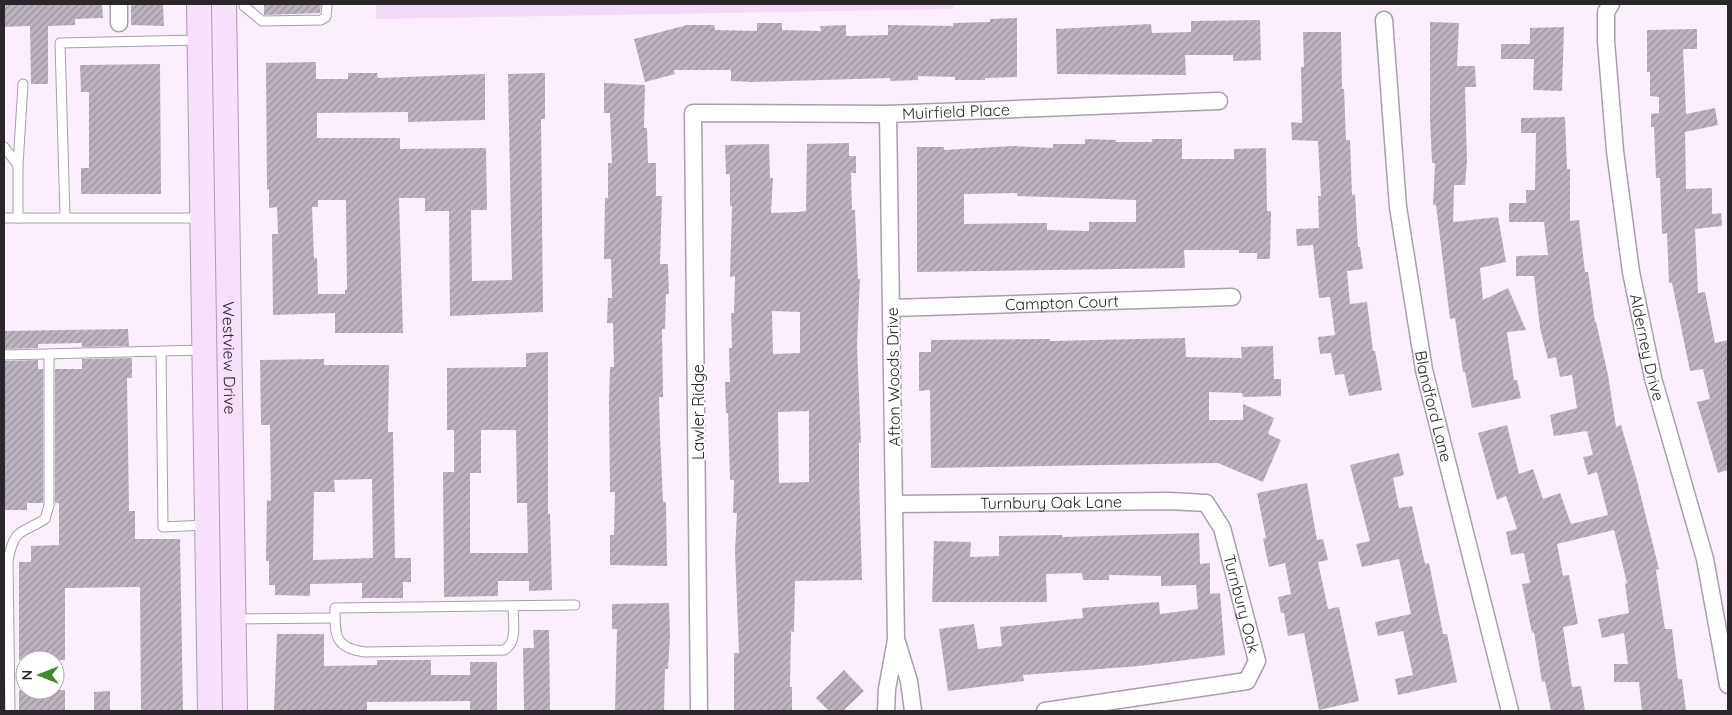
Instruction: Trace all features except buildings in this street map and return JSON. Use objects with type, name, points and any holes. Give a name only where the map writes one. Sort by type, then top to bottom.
[{"type":"main road","name":"Westview Drive","points":[[199,4],[206,525],[223,611],[235,711]]},
{"type":"main road","name":"Westview Drive","points":[[210,711],[223,611],[234,5]]},
{"type":"main road","points":[[204,339],[228,329]]},
{"type":"street","points":[[119,4],[119,23]]},
{"type":"street","name":"Alderney Drive","points":[[1611,4],[1606,12],[1606,41],[1615,151],[1631,272],[1653,378],[1706,560],[1728,685]]},
{"type":"street","name":"Blandford Lane","points":[[1384,20],[1398,207],[1424,370],[1510,711]]},
{"type":"street","name":"Muirfield Place","points":[[693,113],[888,114],[1219,100]]},
{"type":"street","name":"Lawler Ridge","points":[[693,113],[700,711]]},
{"type":"street","name":"Afton Woods Drive","points":[[886,711],[886,689],[896,640],[896,504],[888,114]]},
{"type":"street","name":"Campton Court","points":[[892,308],[1232,297]]},
{"type":"street","name":"Turnbury Oak Lane","points":[[896,504],[1159,501],[1206,503]]},
{"type":"street","name":"Turnbury Oak","points":[[1045,711],[1247,681],[1256,661],[1222,528],[1206,503]]},
{"type":"street","name":"Afton Woods Drive","points":[[896,640],[909,681],[913,711]]},
{"type":"lane","points":[[234,5],[262,21],[321,20],[326,17],[327,4]]},
{"type":"lane","points":[[64,217],[60,43],[200,40]]},
{"type":"lane","points":[[18,218],[18,165],[23,84]]},
{"type":"lane","points":[[4,146],[18,165]]},
{"type":"lane","points":[[4,218],[203,218]]},
{"type":"lane","points":[[4,355],[161,352],[204,339]]},
{"type":"lane","points":[[161,352],[163,527],[206,525]]},
{"type":"lane","points":[[10,711],[8,560],[12,541],[21,531],[45,519],[49,506],[49,355]]},
{"type":"lane","points":[[513,606],[513,641],[510,647],[504,650],[365,652],[350,650],[342,645],[335,634],[335,608],[575,605]]},
{"type":"lane","points":[[223,611],[335,618]]},
{"type":"shaded area","points":[[376,4],[954,4],[953,9],[376,19]]}]
